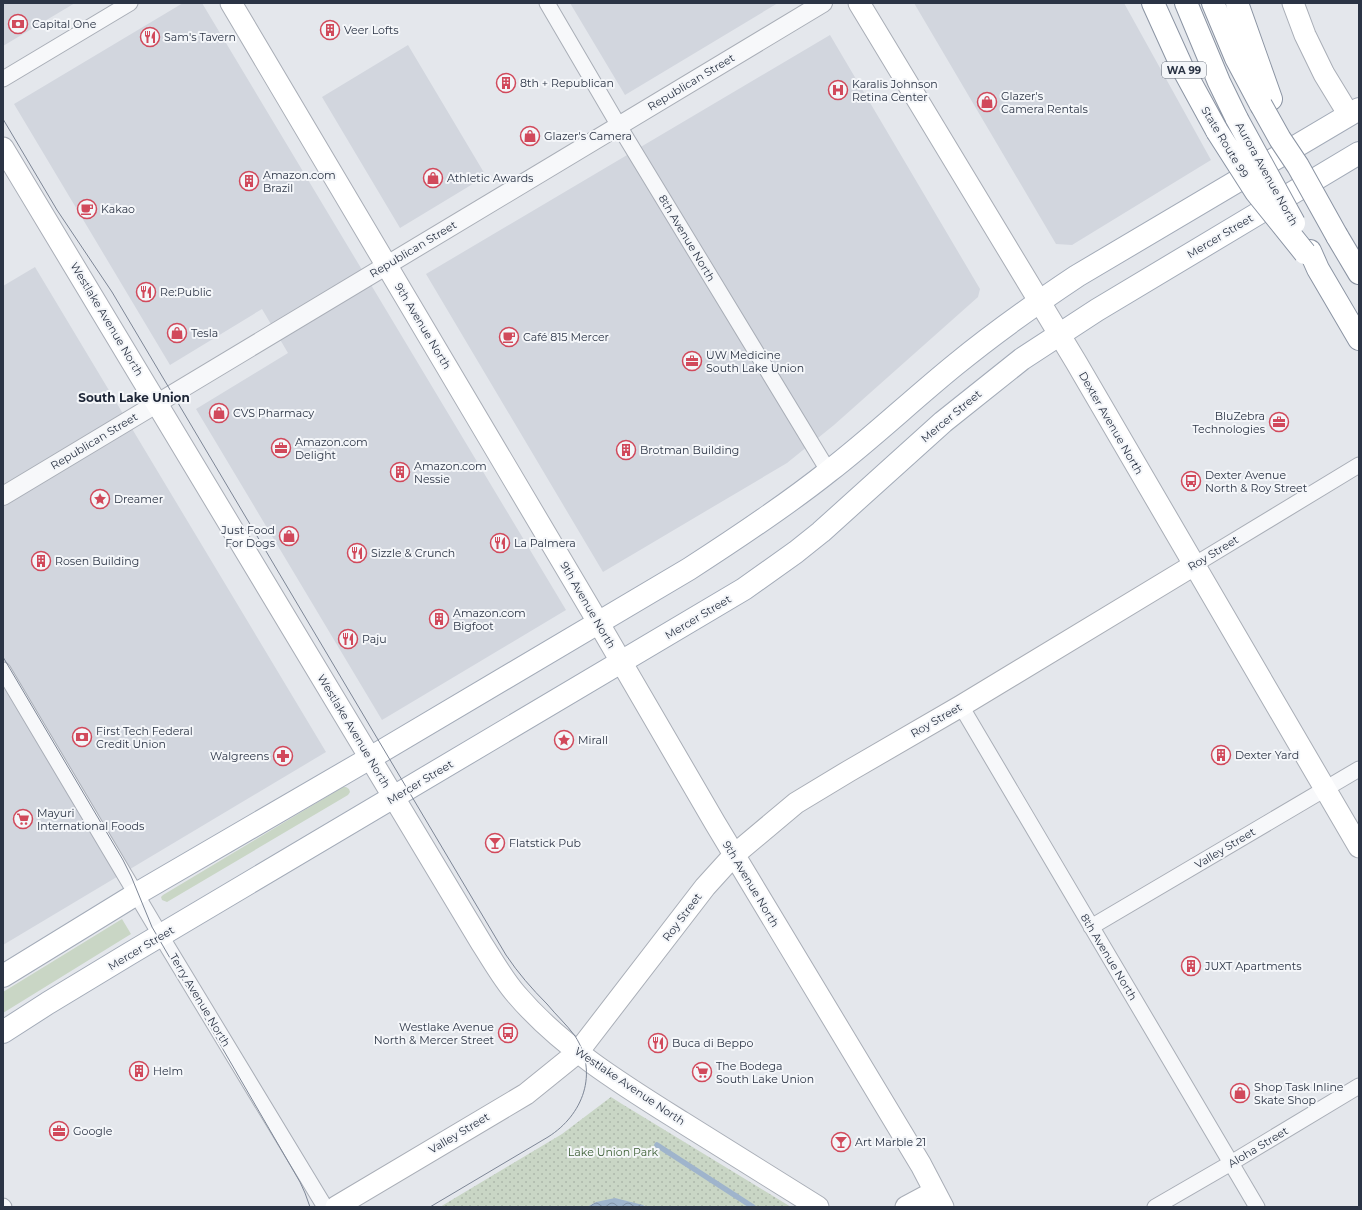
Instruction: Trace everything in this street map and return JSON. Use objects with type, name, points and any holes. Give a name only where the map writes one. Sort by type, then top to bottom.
[{"type":"main road","name":"9th Avenue North","points":[[231,3],[598,622],[734,855],[921,1165],[939,1199]]},
{"type":"main road","name":"Dexter Avenue North","points":[[859,3],[1059,334],[1359,847]]},
{"type":"main road","name":"State Route 99","points":[[1153,3],[1182,67],[1217,131],[1256,192],[1311,258]]},
{"type":"main road","name":"Aurora Avenue North","points":[[1186,3],[1216,76],[1237,119],[1311,258],[1359,338]]},
{"type":"main road","points":[[1213,3],[1236,58],[1266,102],[1298,166],[1359,273]]},
{"type":"main road","points":[[1237,3],[1266,102]]},
{"type":"main road","points":[[3,976],[136,894],[370,758],[728,544],[775,512],[829,472],[954,365],[1038,301],[1077,276],[1356,115],[1321,67],[1305,35],[1293,3]]},
{"type":"main road","name":"Westlake Avenue North","points":[[3,148],[394,798],[499,971],[516,994],[541,1020],[578,1052],[650,1102],[818,1207]]},
{"type":"main road","name":"Mercer Street","points":[[3,1032],[48,1003],[744,590],[796,552],[845,511],[905,455],[949,417],[1022,359],[1097,310],[1359,153]]},
{"type":"main road","name":"Roy Street","points":[[578,1052],[706,887],[734,855],[796,803],[848,771],[961,706],[1194,565]]},
{"type":"main road","name":"Valley Street","points":[[336,1207],[526,1094],[578,1052]]},
{"type":"main road","points":[[906,1207],[939,1199]]},
{"type":"street","points":[[3,79],[130,3]]},
{"type":"street","name":"8th Avenue North","points":[[547,3],[619,126],[829,472]]},
{"type":"street","name":"Republican Street","points":[[3,496],[823,3]]},
{"type":"street","name":"Roy Street","points":[[1194,565],[1359,465]]},
{"type":"street","name":"Terry Avenue North","points":[[3,670],[161,936],[325,1207]]},
{"type":"street","name":"8th Avenue North","points":[[961,706],[1257,1207]]},
{"type":"street","name":"Valley Street","points":[[1091,927],[1359,769]]},
{"type":"street","name":"Aloha Street","points":[[1155,1207],[1232,1163],[1359,1086]]},
{"type":"shaded area","name":"Capital One","points":[[3,3],[75,3],[3,46]]},
{"type":"shaded area","points":[[183,3],[202,3],[566,610],[382,720],[196,409],[288,353],[262,309],[170,365],[14,104]]},
{"type":"shaded area","points":[[570,3],[778,3],[625,95]]},
{"type":"shaded area","points":[[914,3],[1124,3],[1211,160],[1072,245],[1056,244]]},
{"type":"shaded area","name":"UW Medicine South Lake Union","points":[[830,35],[980,289],[978,297],[834,425],[787,463],[603,572],[426,274]]},
{"type":"shaded area","points":[[408,45],[486,176],[400,228],[322,97]]},
{"type":"shaded area","points":[[35,267],[326,752],[3,945],[3,286]]},
{"type":"green space","points":[[343,787],[349,789],[350,792],[348,795],[167,902],[162,900],[161,897],[163,895]]},
{"type":"green space","points":[[122,919],[131,934],[3,1013],[3,992]]},
{"type":"green space","name":"Lake Union Park","points":[[611,1097],[791,1207],[646,1207],[643,1205],[596,1202],[587,1207],[440,1207],[562,1134]]},
{"type":"water","points":[[615,1198],[646,1207],[587,1207],[596,1202]]},
{"type":"waterway","points":[[657,1145],[753,1207]]},
{"type":"tram line","points":[[3,119],[57,210],[112,292],[506,955],[525,981],[572,1032],[582,1050],[586,1064],[584,1092],[578,1105],[560,1128],[548,1137],[430,1207]]},
{"type":"tram line","points":[[3,657],[123,860],[152,927],[300,1182],[310,1207]]},
{"type":"place","name":"Capital One","points":[[18,24]]},
{"type":"place","name":"Veer Lofts","points":[[330,30]]},
{"type":"place","name":"Sam's Tavern","points":[[150,37]]},
{"type":"place","name":"8th + Republican","points":[[506,83]]},
{"type":"place","name":"Karalis Johnson Retina Center","points":[[838,90]]},
{"type":"place","name":"Glazer's Camera Rentals","points":[[987,102]]},
{"type":"place","name":"Glazer's Camera","points":[[530,136]]},
{"type":"place","name":"Athletic Awards","points":[[433,178]]},
{"type":"place","name":"Amazon.com Brazil","points":[[249,181]]},
{"type":"place","name":"Kakao","points":[[87,209]]},
{"type":"place","name":"Re:Public","points":[[146,292]]},
{"type":"place","name":"Tesla","points":[[177,333]]},
{"type":"place","name":"Café 815 Mercer","points":[[509,337]]},
{"type":"place","name":"UW Medicine South Lake Union","points":[[692,361]]},
{"type":"place","name":"CVS Pharmacy","points":[[219,413]]},
{"type":"place","name":"BluZebra Technologies","points":[[1279,422]]},
{"type":"place","name":"Amazon.com Delight","points":[[281,448]]},
{"type":"place","name":"Brotman Building","points":[[626,450]]},
{"type":"place","name":"Amazon.com Nessie","points":[[400,472]]},
{"type":"place","name":"Dexter Avenue North & Roy Street","points":[[1191,481]]},
{"type":"place","name":"Dreamer","points":[[100,499]]},
{"type":"place","name":"Just Food For Dogs","points":[[289,536]]},
{"type":"place","name":"La Palmera","points":[[500,543]]},
{"type":"place","name":"Sizzle & Crunch","points":[[357,553]]},
{"type":"place","name":"Rosen Building","points":[[41,561]]},
{"type":"place","name":"Amazon.com Bigfoot","points":[[439,619]]},
{"type":"place","name":"Paju","points":[[348,639]]},
{"type":"place","name":"First Tech Federal Credit Union","points":[[82,737]]},
{"type":"place","name":"Mirall","points":[[564,740]]},
{"type":"place","name":"Dexter Yard","points":[[1221,755]]},
{"type":"place","name":"Walgreens","points":[[283,756]]},
{"type":"place","name":"Mayuri International Foods","points":[[23,819]]},
{"type":"place","name":"Flatstick Pub","points":[[495,843]]},
{"type":"place","name":"JUXT Apartments","points":[[1191,966]]},
{"type":"place","name":"Westlake Avenue North & Mercer Street","points":[[508,1033]]},
{"type":"place","name":"Buca di Beppo","points":[[658,1043]]},
{"type":"place","name":"Helm","points":[[139,1071]]},
{"type":"place","name":"The Bodega South Lake Union","points":[[702,1072]]},
{"type":"place","name":"Shop Task Inline Skate Shop","points":[[1240,1093]]},
{"type":"place","name":"Google","points":[[59,1131]]},
{"type":"place","name":"Art Marble 21","points":[[841,1142]]},
{"type":"district","name":"South Lake Union","points":[[134,398]]}]
